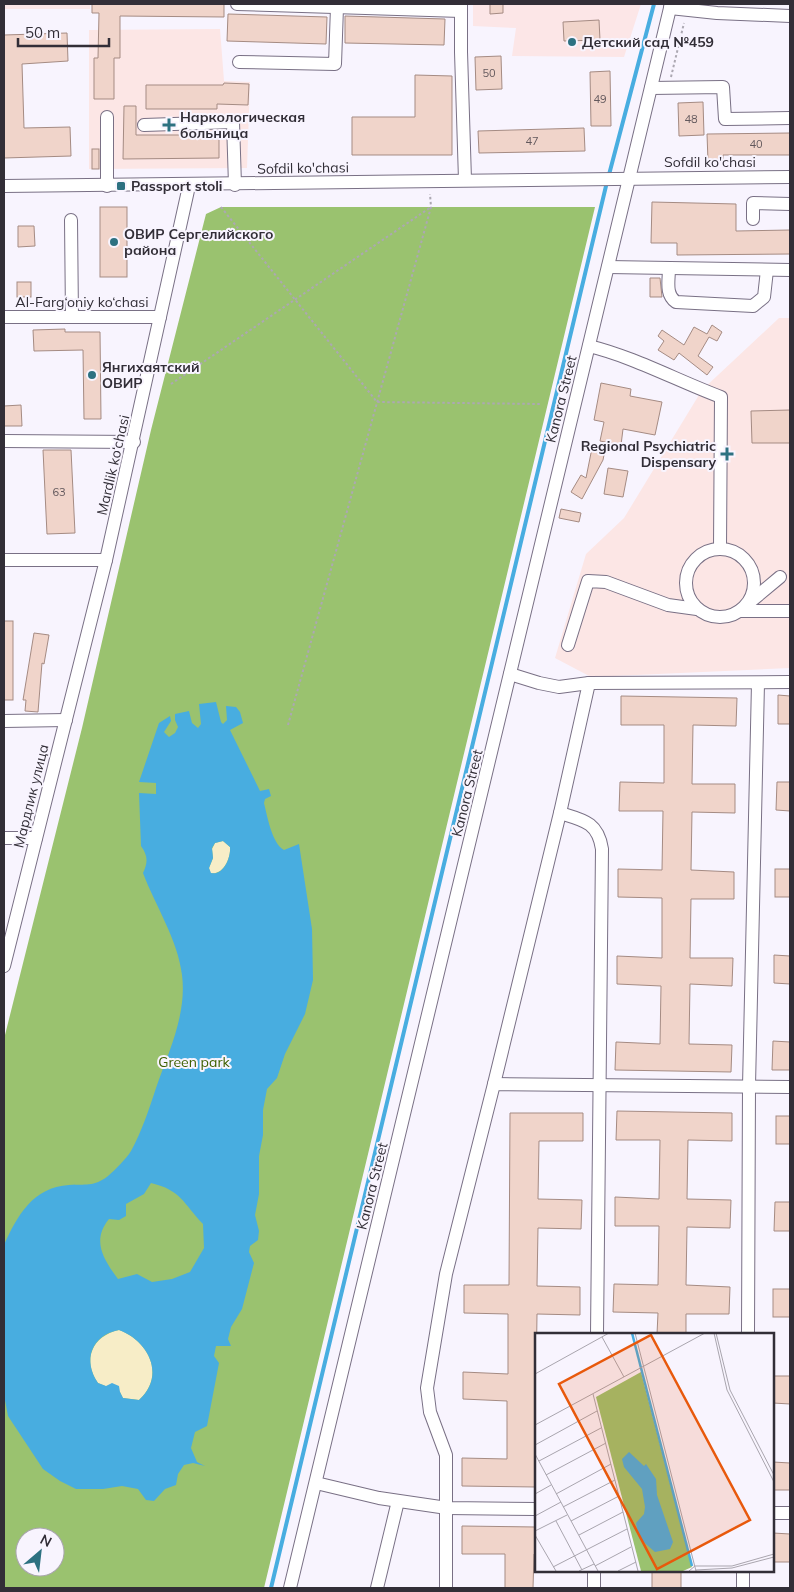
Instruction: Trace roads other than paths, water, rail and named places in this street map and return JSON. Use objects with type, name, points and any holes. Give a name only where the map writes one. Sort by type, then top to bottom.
[{"type":"street","points":[[237,4],[461,7],[465,180]]},
{"type":"street","points":[[238,62],[335,64],[343,6]]},
{"type":"street","points":[[671,6],[718,13],[790,16]]},
{"type":"street","name":"Kanora Street","points":[[290,1588],[671,6]]},
{"type":"street","points":[[651,88],[723,87],[725,119],[790,118]]},
{"type":"street","points":[[107,117],[107,186]]},
{"type":"street","points":[[144,125],[233,122],[235,185]]},
{"type":"street","name":"Sofdil ko'chasi","points":[[4,186],[189,186],[465,180],[790,177]]},
{"type":"street","name":"Mardlik ko‘chasi","points":[[66,720],[134,442],[189,186]]},
{"type":"street","points":[[753,219],[754,204],[790,204]]},
{"type":"street","points":[[71,220],[72,317]]},
{"type":"street","points":[[608,267],[790,270]]},
{"type":"street","points":[[669,268],[668,292],[676,302],[753,306],[764,297],[767,270]]},
{"type":"street","name":"Al-Farg‘oniy ko‘chasi","points":[[4,317],[160,317]]},
{"type":"street","points":[[589,346],[610,351],[721,398],[720,548]]},
{"type":"street","points":[[4,441],[134,442]]},
{"type":"street","points":[[744,607],[752,598],[755,584],[752,570],[745,559],[734,551],[720,548],[706,551],[695,559],[687,571],[685,585],[689,598],[698,609],[709,616],[721,618],[734,615],[744,607],[780,577]]},
{"type":"street","points":[[4,560],[106,560]]},
{"type":"street","points":[[568,645],[588,581],[606,582],[668,606],[698,609]]},
{"type":"street","points":[[744,607],[790,611]]},
{"type":"street","points":[[510,674],[559,687],[590,684],[790,682]]},
{"type":"street","points":[[748,1333],[748,1086],[758,683]]},
{"type":"street","points":[[446,1588],[446,1455],[430,1412],[427,1388],[446,1274],[494,1084],[590,684]]},
{"type":"street","points":[[4,721],[66,720]]},
{"type":"street","name":"Мардлик улица","points":[[4,965],[66,720]]},
{"type":"street","points":[[560,813],[585,821],[594,828],[602,849],[597,1333]]},
{"type":"street","points":[[4,838],[36,838]]},
{"type":"street","points":[[494,1084],[790,1087]]},
{"type":"street","points":[[316,1483],[379,1498],[447,1508],[535,1508]]},
{"type":"street","points":[[377,1588],[398,1501]]},
{"type":"street","points":[[774,1513],[790,1513]]},
{"type":"street","points":[[594,1572],[594,1588]]},
{"type":"street","points":[[743,1572],[743,1588]]},
{"type":"water","points":[[216,702],[223,724],[227,720],[226,706],[236,707],[240,712],[243,723],[230,730],[260,791],[269,789],[271,796],[265,799],[264,803],[273,836],[284,850],[299,844],[312,929],[313,980],[305,1014],[285,1054],[277,1078],[267,1089],[259,1156],[259,1194],[255,1215],[259,1231],[258,1240],[250,1246],[249,1252],[254,1263],[242,1309],[231,1327],[228,1339],[231,1346],[216,1346],[214,1356],[219,1363],[207,1426],[195,1432],[191,1448],[197,1462],[205,1466],[193,1463],[184,1465],[178,1474],[176,1485],[165,1489],[154,1501],[146,1500],[138,1489],[122,1486],[103,1489],[76,1489],[60,1481],[43,1469],[8,1416],[4,1395],[4,1245],[21,1214],[36,1197],[45,1191],[56,1187],[94,1183],[103,1180],[111,1174],[131,1151],[148,1112],[176,1032],[183,990],[180,962],[176,949],[143,873],[146,859],[141,846],[139,793],[156,794],[156,783],[139,782],[159,723],[170,716],[171,721],[164,732],[169,737],[175,733],[178,727],[175,714],[189,711],[192,723],[198,728],[201,724],[199,704]],"holes":[[[223,841],[230,847],[228,861],[219,872],[211,873],[209,868],[213,858],[212,848],[215,843]],[[151,1183],[169,1189],[181,1198],[203,1224],[204,1248],[190,1272],[172,1279],[152,1282],[137,1274],[118,1279],[108,1265],[100,1243],[104,1227],[109,1219],[119,1220],[126,1216],[126,1204],[144,1194]],[[119,1330],[130,1335],[139,1342],[150,1360],[151,1380],[147,1391],[139,1400],[123,1398],[119,1386],[112,1383],[106,1386],[98,1383],[93,1374],[90,1357],[92,1350],[102,1337]]]},
{"type":"waterway","points":[[271,1588],[606,186],[654,4]]},
{"type":"place","name":"Детский сад №459","points":[[572,42]]},
{"type":"place","name":"Наркологическая больница","points":[[169,125]]},
{"type":"place","name":"Passport stoli","points":[[121,186]]},
{"type":"place","name":"ОВИР Сергелийского района","points":[[114,242]]},
{"type":"place","name":"Янгихаятский ОВИР","points":[[92,375]]},
{"type":"place","name":"Regional Psychiatric Dispensary","points":[[727,454]]},
{"type":"park label","name":"Green park","points":[[194,1062]]}]
